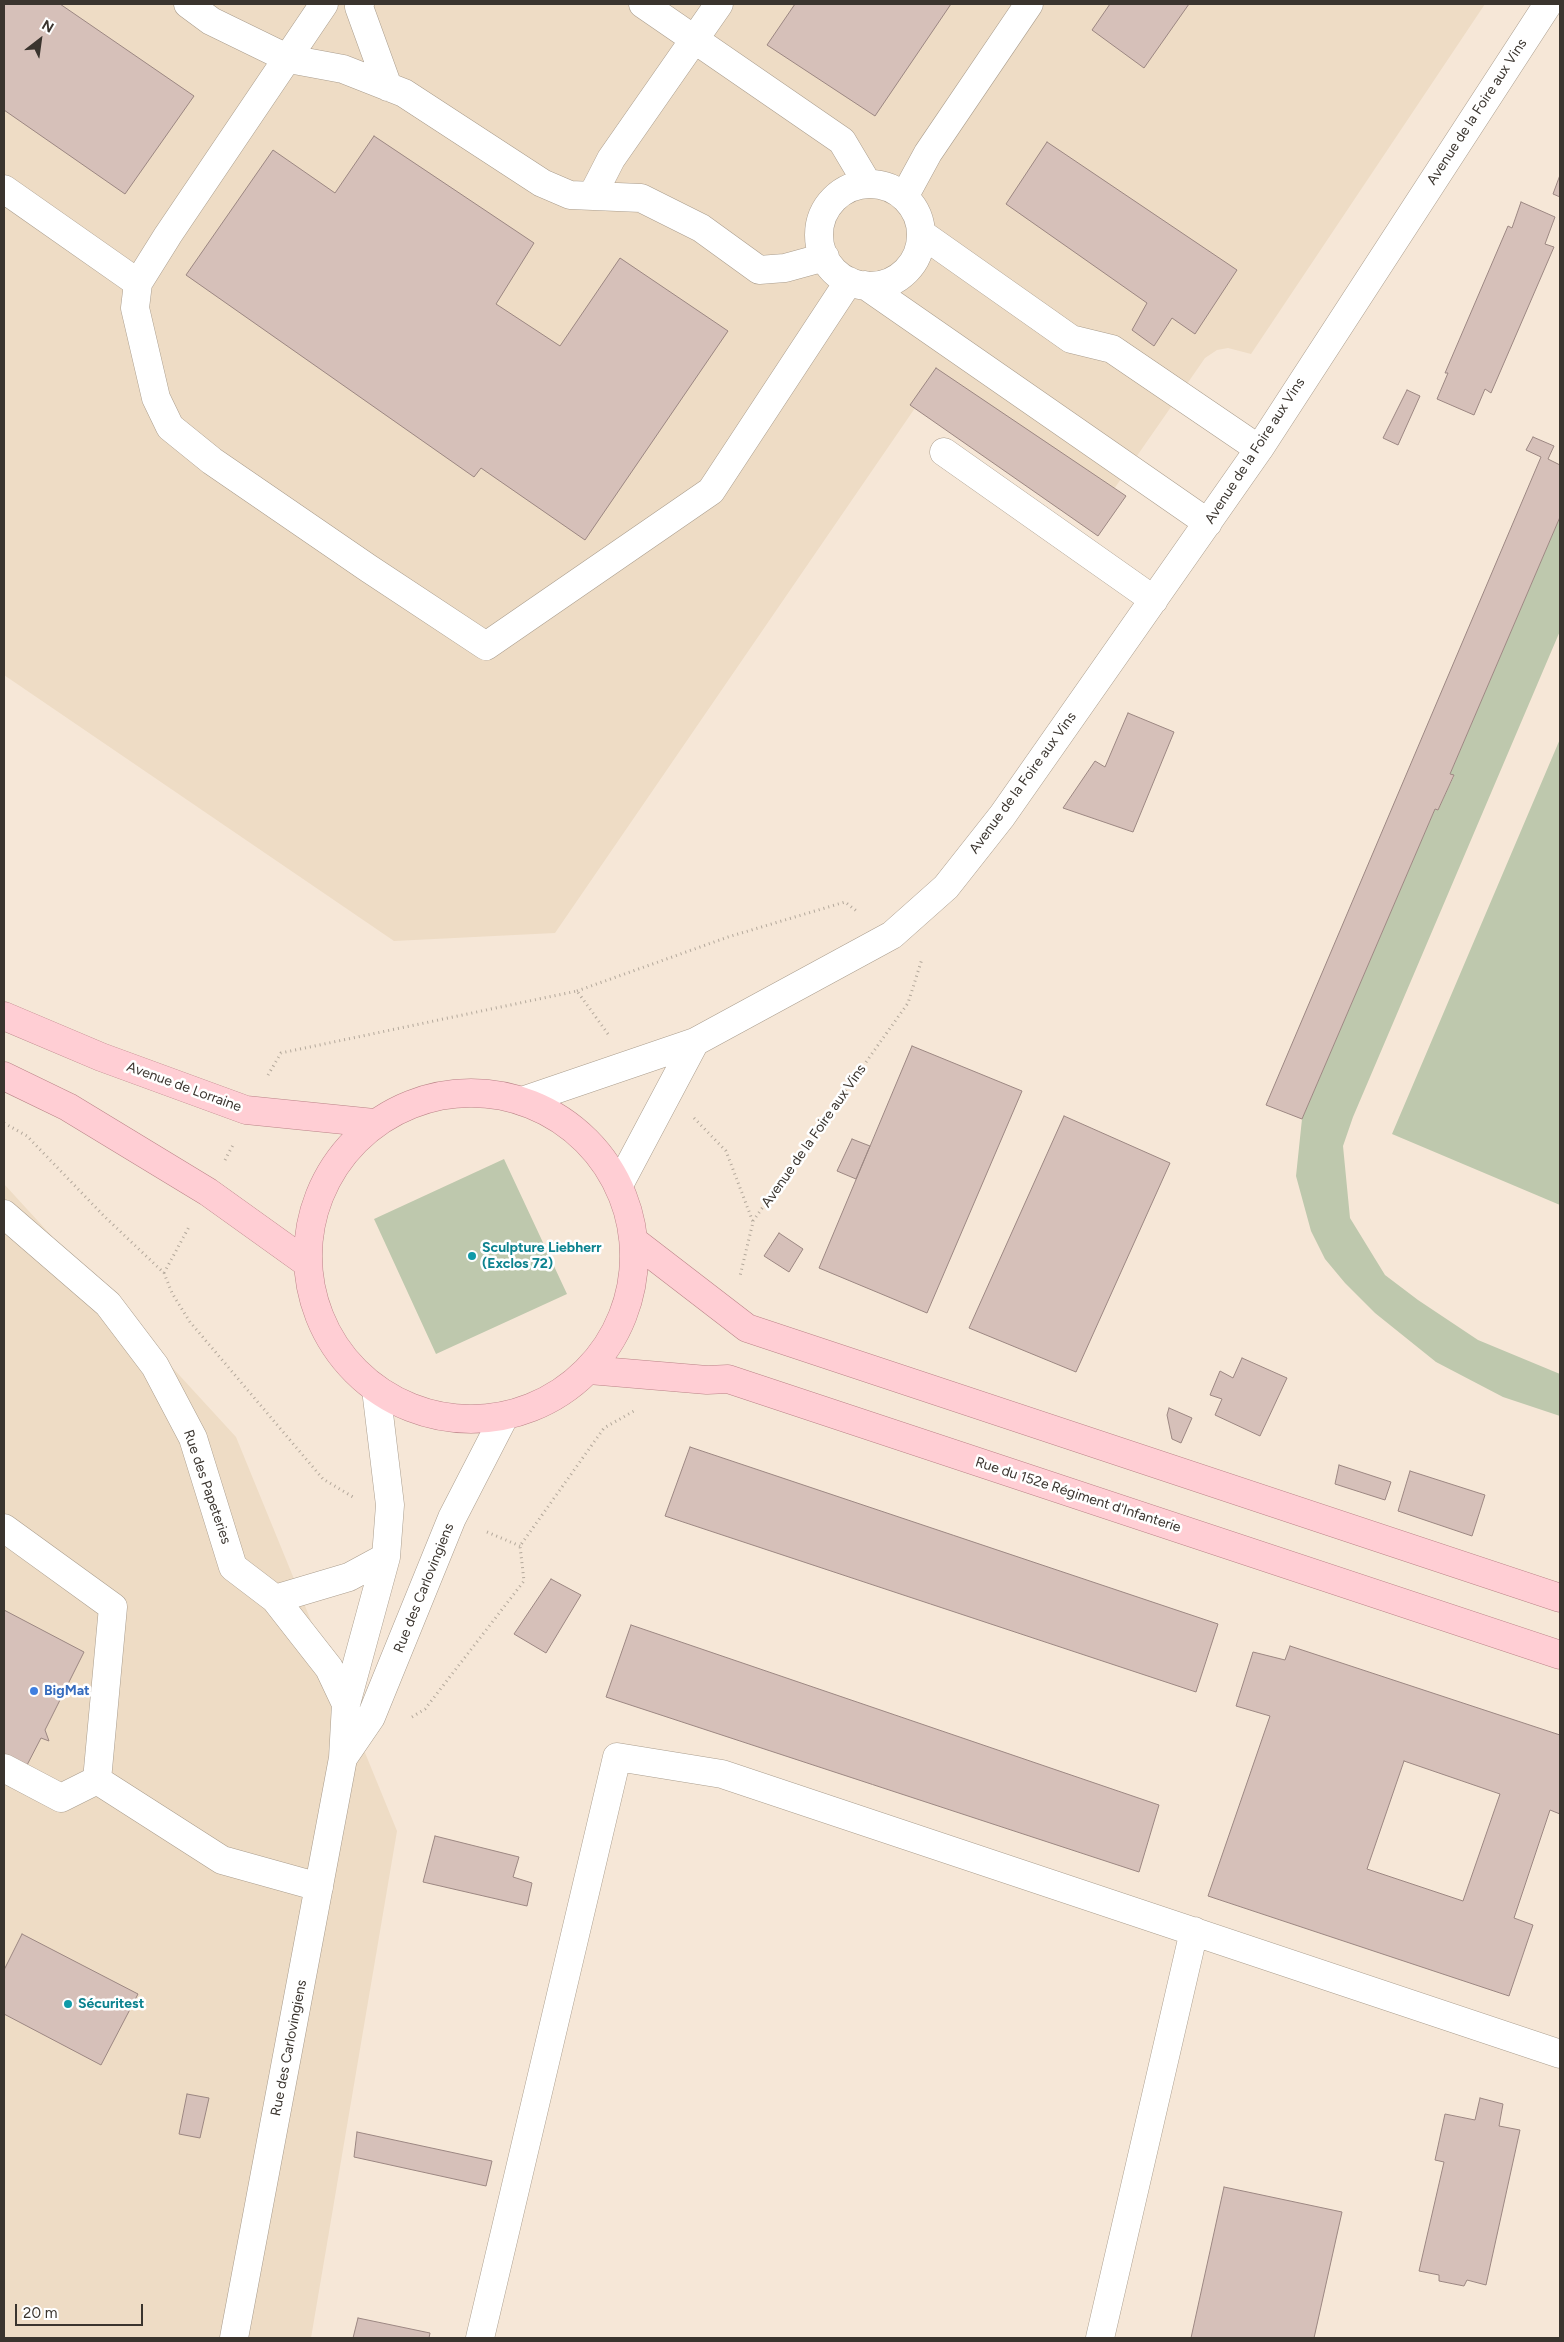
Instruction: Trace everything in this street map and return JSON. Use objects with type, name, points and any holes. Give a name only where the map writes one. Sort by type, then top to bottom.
[{"type":"main road","name":"Avenue de Lorraine","points":[[4,1016],[101,1057],[246,1110],[374,1123]]},
{"type":"main road","points":[[4,1076],[68,1107],[200,1187],[307,1263]]},
{"type":"main road","points":[[471,1092],[522,1100],[562,1120],[595,1148],[619,1186],[629,1213],[634,1241],[632,1288],[629,1297],[616,1332],[589,1370],[550,1400],[504,1417],[459,1419],[415,1410],[376,1389],[340,1355],[316,1311],[307,1263],[313,1210],[336,1162],[374,1123],[420,1100],[454,1094],[471,1092]]},
{"type":"main road","points":[[634,1241],[747,1328],[1560,1598]]},
{"type":"main road","name":"Rue du 152e Régiment d'Infanterie","points":[[589,1370],[707,1380],[728,1379],[1560,1655]]},
{"type":"street","points":[[188,4],[211,21],[288,59],[343,69],[404,93],[542,183],[570,195],[641,198],[701,228],[759,270],[785,268],[825,257]]},
{"type":"street","points":[[324,4],[168,235],[138,283],[134,308],[156,398],[170,426],[212,461],[486,646],[711,491],[857,283]]},
{"type":"street","points":[[360,4],[359,6],[388,87]]},
{"type":"street","points":[[643,4],[842,141],[867,183]]},
{"type":"street","points":[[592,196],[611,159],[719,4]]},
{"type":"street","points":[[904,197],[928,153],[1029,4]]},
{"type":"street","name":"Avenue de la Foire aux Vins","points":[[522,1100],[695,1042],[892,935],[946,887],[1002,816],[1259,449],[1548,4]]},
{"type":"street","points":[[857,283],[882,285],[898,278],[911,267],[919,251],[922,234],[919,218],[911,204],[899,192],[884,185],[867,183],[851,187],[837,196],[826,209],[820,224],[820,241],[825,257],[835,271],[857,283],[1208,523]]},
{"type":"street","points":[[4,188],[138,283]]},
{"type":"street","points":[[922,234],[1071,339],[1112,349],[1259,449]]},
{"type":"street","points":[[944,452],[1154,600]]},
{"type":"street","points":[[619,1186],[695,1042]]},
{"type":"street","name":"Rue des Papeteries","points":[[4,1214],[108,1304],[155,1366],[193,1438],[233,1567],[275,1599],[329,1668],[346,1704]]},
{"type":"street","name":"Rue des Carlovingiens","points":[[234,2338],[343,1758],[346,1704],[386,1557],[390,1505],[376,1389]]},
{"type":"street","name":"Rue des Carlovingiens","points":[[343,1758],[372,1717],[452,1518],[504,1417]]},
{"type":"street","points":[[4,1528],[113,1607],[97,1780]]},
{"type":"street","points":[[275,1599],[349,1577],[386,1557]]},
{"type":"street","points":[[480,2338],[617,1757],[722,1774],[1560,2054]]},
{"type":"street","points":[[4,1768],[61,1798],[97,1780]]},
{"type":"street","points":[[97,1780],[222,1860],[320,1887]]},
{"type":"street","points":[[1100,2338],[1194,1932]]},
{"type":"path","points":[[577,992],[728,937],[845,902],[892,935]]},
{"type":"path","name":"Avenue de la Foire aux Vins","points":[[753,1222],[908,1003],[926,950]]},
{"type":"path","points":[[4,1122],[27,1136],[104,1216],[164,1273],[172,1293],[190,1322],[323,1479],[348,1496],[390,1505]]},
{"type":"path","points":[[408,1719],[425,1709],[524,1581],[520,1546],[604,1428],[641,1407]]},
{"type":"path","points":[[452,1518],[520,1546]]},
{"type":"shaded area","points":[[4,4],[1485,4],[1251,354],[1228,348],[1217,350],[1205,358],[1114,489],[1126,496],[1098,536],[915,408],[555,933],[394,941],[4,675]]},
{"type":"shaded area","points":[[4,1184],[236,1437],[397,1831],[311,2338],[4,2338]]},
{"type":"green space","points":[[1560,517],[1560,631],[1353,1117],[1343,1146],[1350,1218],[1385,1275],[1418,1300],[1478,1340],[1560,1374],[1560,1416],[1503,1397],[1436,1362],[1375,1313],[1345,1283],[1325,1259],[1311,1231],[1296,1176],[1302,1119],[1435,809],[1438,810],[1454,776],[1450,774]]},
{"type":"green space","points":[[1560,739],[1560,1205],[1392,1134]]},
{"type":"green space","points":[[504,1159],[567,1294],[436,1354],[374,1219]]},
{"type":"building","points":[[4,4],[60,4],[194,96],[125,194],[4,110]]},
{"type":"building","points":[[795,4],[951,4],[875,116],[767,45]]},
{"type":"building","points":[[1110,4],[1189,4],[1144,68],[1092,30]]},
{"type":"building","points":[[374,136],[534,243],[496,304],[560,346],[620,258],[728,331],[585,540],[481,468],[474,477],[186,275],[273,150],[335,193]]},
{"type":"building","points":[[1047,142],[1237,270],[1195,334],[1172,318],[1154,346],[1132,330],[1147,303],[1006,204]]},
{"type":"building","points":[[1560,175],[1560,197],[1553,194]]},
{"type":"building","points":[[1521,202],[1555,217],[1545,244],[1554,247],[1491,393],[1485,389],[1474,415],[1437,399],[1448,373],[1445,373],[1508,226],[1512,228]]},
{"type":"building","points":[[936,368],[1126,496],[1098,536],[910,405]]},
{"type":"building","points":[[1407,390],[1420,396],[1398,445],[1383,438]]},
{"type":"building","points":[[1533,437],[1554,446],[1548,459],[1560,465],[1560,517],[1450,774],[1454,775],[1438,810],[1435,809],[1302,1119],[1266,1105],[1541,457],[1526,450]]},
{"type":"building","points":[[1128,713],[1174,732],[1133,832],[1063,808],[1095,761],[1105,767]]},
{"type":"building","points":[[912,1046],[1022,1091],[927,1313],[819,1268]]},
{"type":"building","points":[[1064,1116],[1170,1163],[1076,1372],[969,1328]]},
{"type":"building","points":[[852,1139],[870,1146],[856,1179],[837,1171]]},
{"type":"building","points":[[779,1233],[803,1249],[789,1272],[764,1256]]},
{"type":"building","points":[[1242,1358],[1287,1378],[1260,1436],[1215,1415],[1222,1399],[1210,1395],[1220,1371],[1233,1378]]},
{"type":"building","points":[[1169,1408],[1192,1418],[1181,1443],[1172,1439],[1167,1415]]},
{"type":"building","points":[[690,1447],[1218,1624],[1196,1692],[665,1516]]},
{"type":"building","points":[[1339,1465],[1391,1482],[1385,1500],[1335,1484]]},
{"type":"building","points":[[1410,1471],[1485,1495],[1472,1536],[1398,1511]]},
{"type":"building","points":[[551,1579],[581,1595],[546,1653],[514,1634]]},
{"type":"building","name":"BigMat","points":[[4,1610],[84,1652],[45,1730],[49,1741],[41,1738],[26,1767],[4,1756]]},
{"type":"building","points":[[631,1625],[1159,1805],[1139,1872],[606,1697]]},
{"type":"building","points":[[1290,1646],[1560,1735],[1560,1814],[1550,1810],[1514,1918],[1533,1925],[1509,1996],[1208,1896],[1270,1716],[1236,1706],[1253,1652],[1285,1660]],"holes":[[[1404,1761],[1500,1794],[1463,1901],[1367,1869]]]},
{"type":"building","points":[[435,1836],[519,1857],[513,1877],[532,1883],[527,1906],[423,1882]]},
{"type":"building","name":"Sécuritest","points":[[22,1934],[138,1994],[101,2065],[4,2014],[4,1970]]},
{"type":"building","points":[[187,2094],[209,2098],[200,2138],[179,2134]]},
{"type":"building","points":[[1480,2098],[1503,2104],[1499,2126],[1520,2130],[1486,2285],[1467,2280],[1464,2286],[1439,2281],[1439,2275],[1419,2271],[1444,2162],[1435,2160],[1445,2114],[1475,2120]]},
{"type":"building","points":[[357,2132],[492,2161],[486,2186],[354,2157]]},
{"type":"building","points":[[1224,2187],[1342,2212],[1314,2338],[1191,2338]]},
{"type":"building","points":[[358,2318],[430,2333],[429,2338],[353,2338]]},
{"type":"place","name":"Sculpture Liebherr (Exclos 72)","points":[[472,1256]]},
{"type":"place","name":"BigMat","points":[[34,1691]]},
{"type":"place","name":"Sécuritest","points":[[68,2004]]}]
